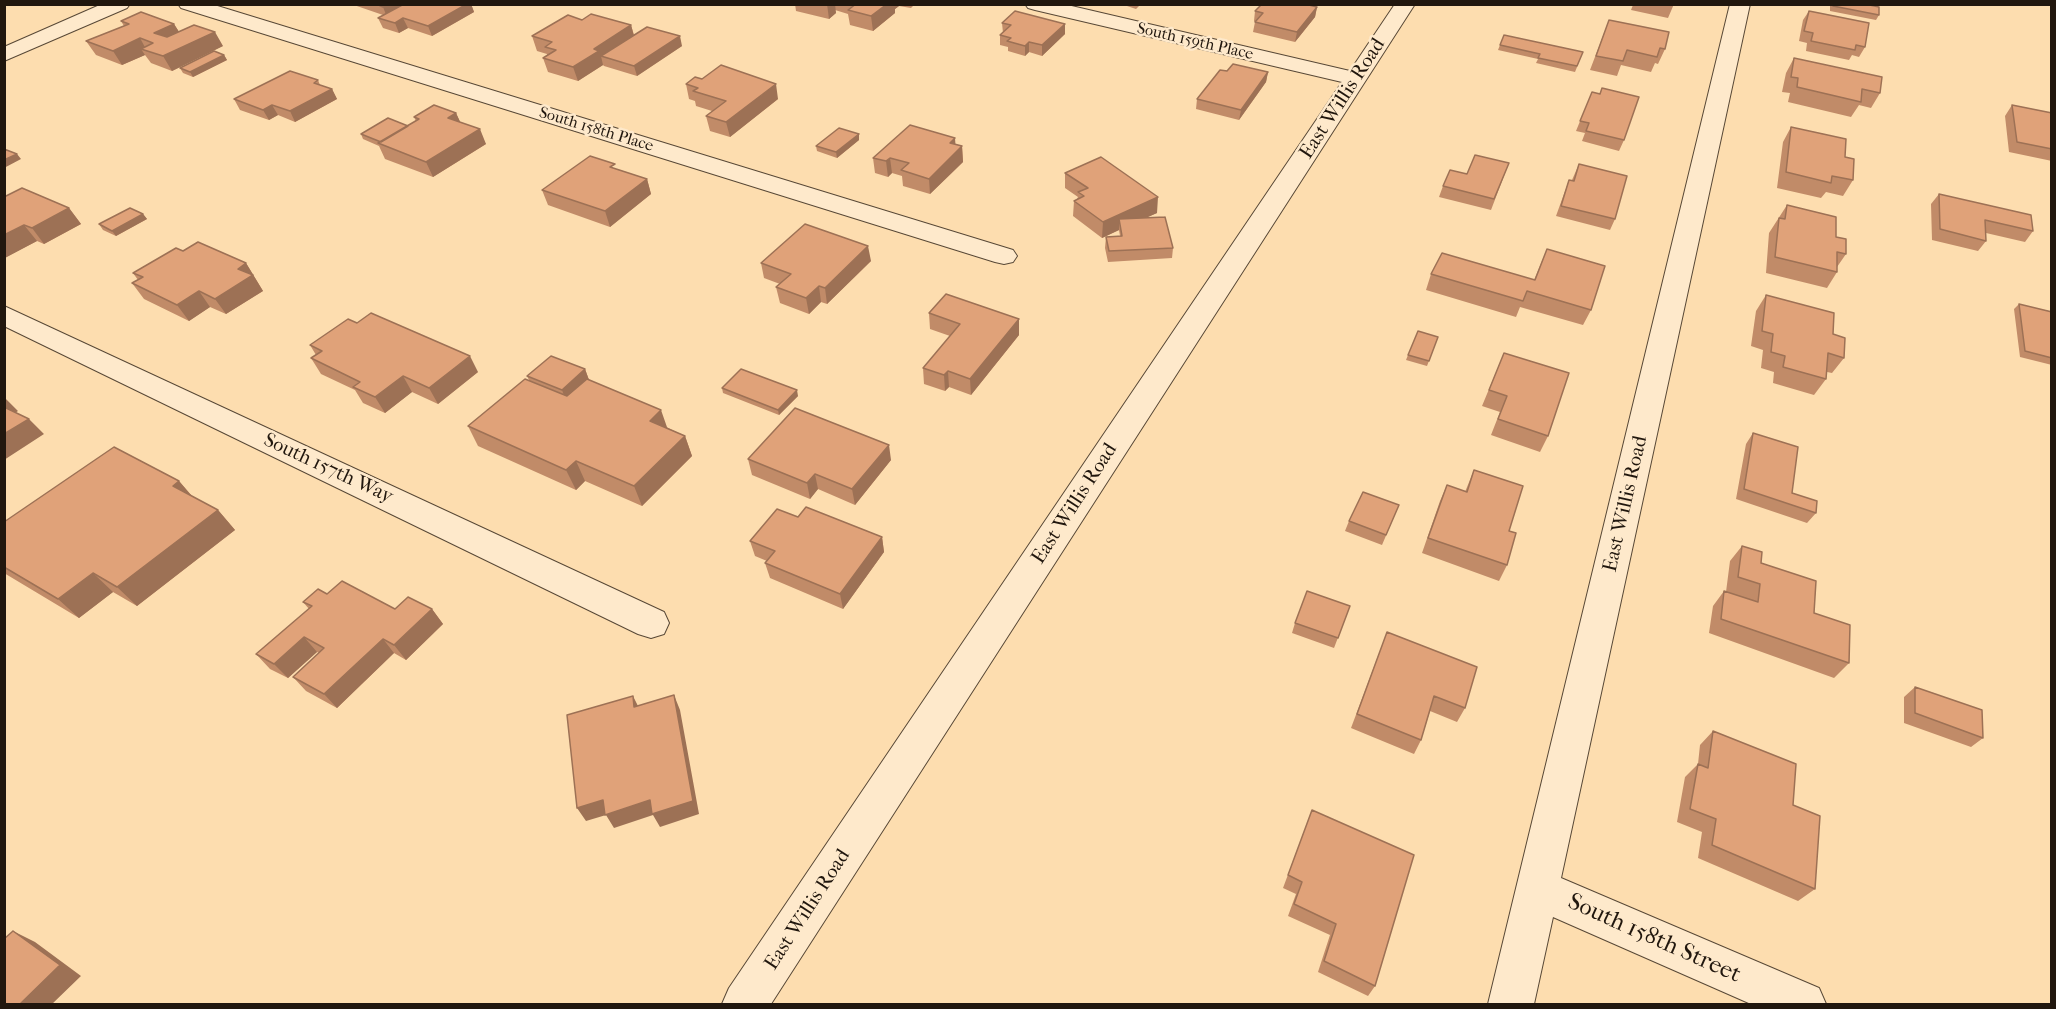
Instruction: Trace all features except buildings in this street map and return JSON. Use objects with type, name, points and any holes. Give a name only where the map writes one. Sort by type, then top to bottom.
[{"type":"street","points":[[4,55],[120,4]]},
{"type":"street","name":"South 158th Place","points":[[188,4],[1004,256]]},
{"type":"street","name":"South 159th Place","points":[[1035,4],[1356,79]]},
{"type":"street","name":"East Willis Road","points":[[746,1005],[1405,4]]},
{"type":"street","name":"East Willis Road","points":[[1511,1005],[1740,4]]},
{"type":"street","name":"South 157th Way","points":[[4,315],[651,623]]},
{"type":"street","name":"South 158th Street","points":[[1538,889],[1803,1005]]}]
